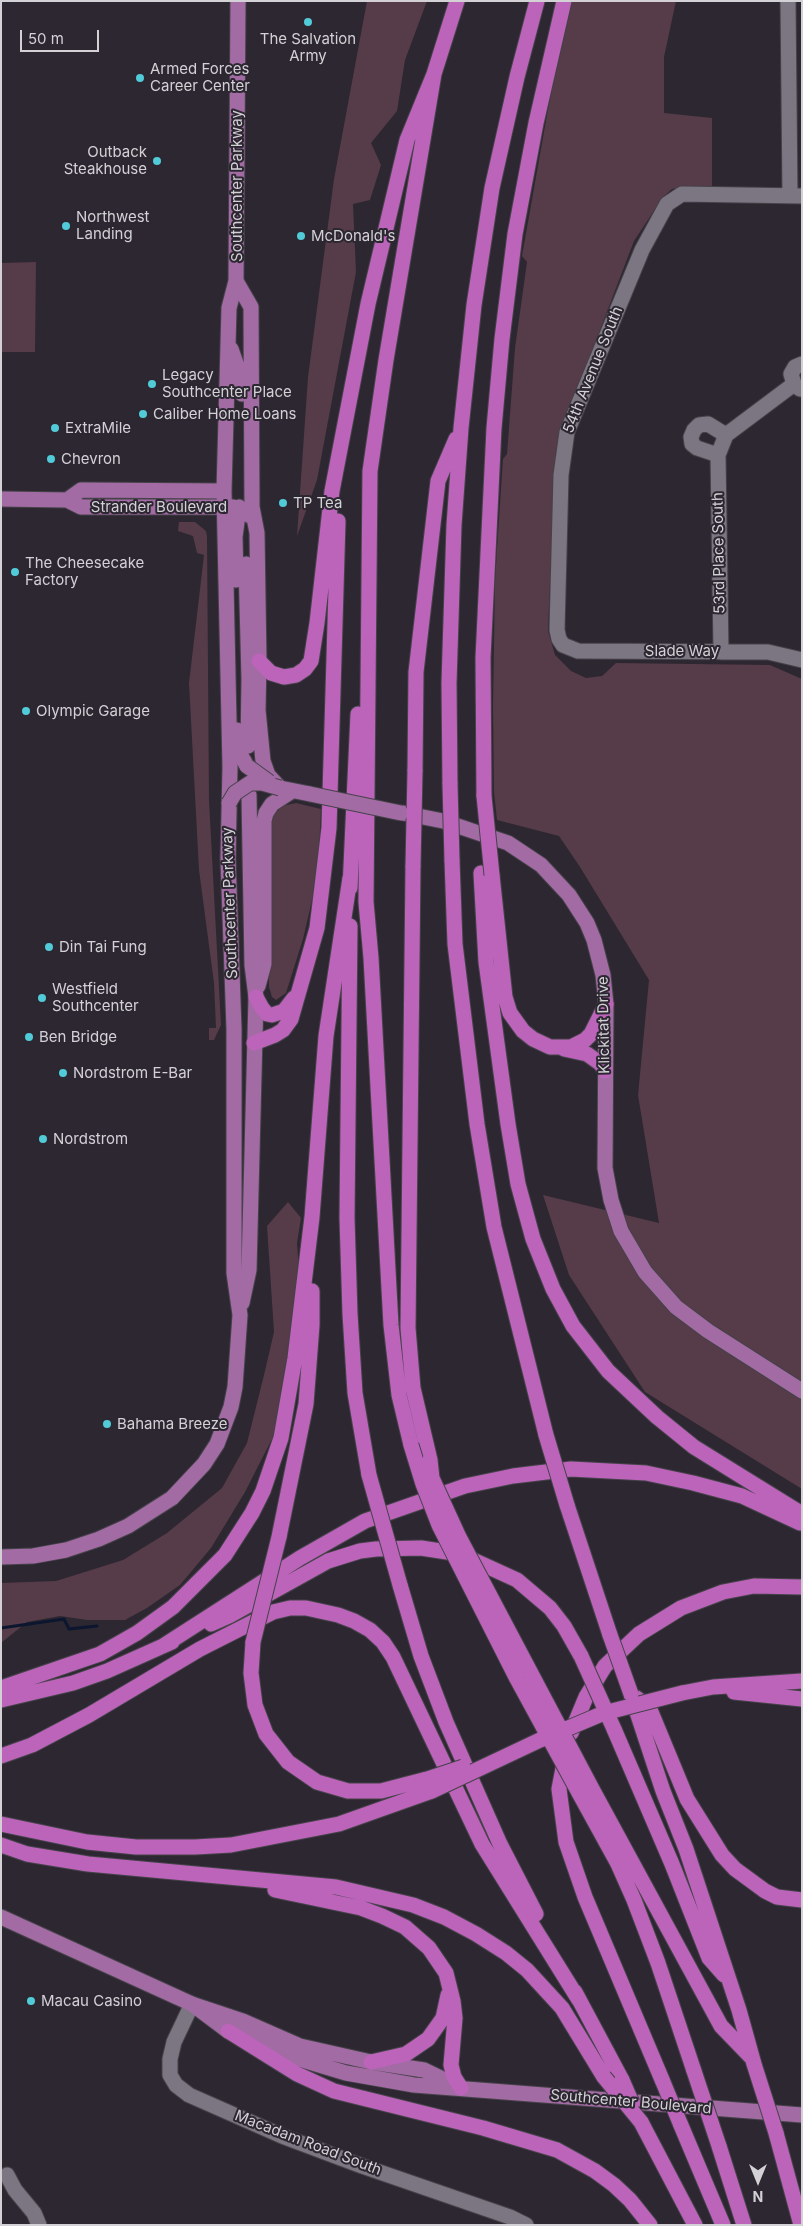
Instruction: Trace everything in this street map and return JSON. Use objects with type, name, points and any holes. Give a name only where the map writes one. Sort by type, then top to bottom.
[{"type":"highway","points":[[259,661],[271,673],[284,677],[296,675],[305,669],[311,661],[316,638],[332,491],[368,304],[407,140],[434,74],[457,1]]},
{"type":"highway","points":[[537,1],[492,188],[474,305],[461,428],[454,525],[450,673],[450,784],[455,944],[478,1133],[494,1227],[546,1435],[567,1506],[637,1716],[686,1850],[729,1980],[776,2133],[801,2225]]},
{"type":"highway","points":[[564,1],[536,123],[519,216],[502,339],[494,428],[483,658],[486,962],[508,1124],[521,1193],[533,1239],[553,1289],[574,1326],[608,1371],[657,1417],[694,1447],[802,1514]]},
{"type":"highway","points":[[434,74],[387,350],[370,471],[366,902],[371,958],[394,1362],[399,1395],[422,1484],[439,1525],[516,1679],[584,1789],[721,2026],[753,2061]]},
{"type":"highway","points":[[461,428],[438,481],[416,672],[408,1328],[413,1388],[430,1460],[432,1478],[459,1537],[584,1789],[634,1900],[658,1963],[744,2225]]},
{"type":"highway","points":[[254,1043],[276,1035],[283,1030],[293,1014],[317,928],[330,828],[335,601],[344,430]]},
{"type":"highway","points":[[369,552],[350,878],[347,1188],[350,1314],[356,1401],[370,1475],[421,1656],[446,1722],[500,1844],[695,2225]]},
{"type":"highway","points":[[486,874],[506,1004],[516,1022],[523,1031],[542,1044],[588,1054],[601,1064],[605,1071]]},
{"type":"highway","points":[[1,1688],[100,1654],[137,1633],[173,1607],[225,1555],[252,1513],[277,1453],[290,1391],[306,1278],[326,1036],[350,878]]},
{"type":"highway","points":[[256,997],[262,1008],[272,1015],[284,1011],[299,990]]},
{"type":"highway","points":[[557,1048],[571,1047],[585,1040],[595,1028],[606,1004]]},
{"type":"highway","points":[[322,1092],[308,1385],[297,1455],[253,1642],[251,1673],[255,1705],[266,1734],[288,1762],[317,1782],[348,1791],[381,1791],[429,1785]]},
{"type":"highway","points":[[163,1646],[300,1558],[365,1521],[464,1486],[513,1476],[571,1469],[646,1473],[742,1496],[802,1524]]},
{"type":"highway","points":[[1,1700],[73,1683],[107,1671],[229,1616],[328,1561],[360,1551],[399,1548],[422,1548],[460,1554],[517,1580],[550,1608],[564,1626],[581,1656],[614,1729],[672,1864],[709,1958],[729,1980]]},
{"type":"highway","points":[[723,2225],[585,1897],[566,1842],[559,1789],[571,1732],[586,1697],[605,1666],[639,1634],[681,1608],[723,1592],[754,1586],[802,1587]]},
{"type":"highway","points":[[1,1756],[32,1745],[89,1715],[200,1649],[273,1612],[290,1608],[306,1608],[338,1615],[354,1621],[370,1630],[383,1642],[393,1657],[482,1844],[579,2000]]},
{"type":"highway","points":[[1,1824],[88,1842],[136,1846],[195,1847],[231,1844],[339,1824],[604,1713],[713,1687],[802,1681]]},
{"type":"highway","points":[[713,1687],[744,1694],[802,1699]]},
{"type":"highway","points":[[631,1694],[649,1707],[687,1799],[722,1855],[734,1869],[765,1892],[777,1897],[802,1900]]},
{"type":"highway","points":[[1,1845],[27,1854],[88,1864],[198,1876],[336,1887],[413,1905],[444,1917],[506,1953],[527,1970],[562,2008],[604,2077],[641,2122]]},
{"type":"highway","points":[[198,1876],[361,1908],[405,1928],[429,1948],[446,1973],[455,2018],[452,2065],[454,2077],[461,2088]]},
{"type":"highway","points":[[370,2062],[406,2054],[428,2039],[443,2018],[450,1986]]},
{"type":"highway","points":[[228,2031],[297,2074],[334,2091],[483,2128],[557,2150],[596,2171],[614,2184],[650,2225]]},
{"type":"main road","name":"Southcenter Parkway","points":[[238,1],[236,281],[229,308],[224,491],[238,507],[245,534],[248,746]]},
{"type":"main road","name":"Southcenter Parkway","points":[[236,281],[251,307],[252,402],[238,507],[228,752],[228,859],[234,1029],[234,1273],[240,1315]]},
{"type":"main road","points":[[228,341],[242,380],[242,396],[244,400],[252,402]]},
{"type":"main road","name":"Strander Boulevard","points":[[67,500],[81,490],[224,491]]},
{"type":"main road","name":"Strander Boulevard","points":[[1,499],[67,500],[81,507],[238,507]]},
{"type":"main road","points":[[238,507],[257,533],[258,710],[263,761],[268,775],[286,789]]},
{"type":"main road","points":[[238,507],[235,537],[237,737],[240,754],[247,766]]},
{"type":"main road","points":[[228,752],[260,777],[286,789]]},
{"type":"main road","name":"Klickitat Drive","points":[[229,803],[235,793],[250,783],[262,783],[443,821],[508,843],[541,865],[569,895],[587,923],[599,956],[606,1004],[605,1168],[616,1216],[635,1257],[654,1284],[682,1312],[708,1331],[802,1391]]},
{"type":"main road","points":[[256,997],[264,964],[266,813],[286,789]]},
{"type":"main road","name":"Southcenter Parkway","points":[[1,1557],[33,1556],[66,1550],[99,1539],[152,1512],[172,1498],[189,1482],[217,1444],[231,1407],[238,1367],[240,1315],[249,1270],[256,997],[252,965],[249,795]]},
{"type":"main road","name":"Southcenter Boulevard","points":[[1,1918],[192,2004],[242,2021],[300,2046],[370,2062],[424,2070],[461,2088]]},
{"type":"main road","name":"Southcenter Boulevard","points":[[192,2004],[228,2031],[296,2058],[346,2073],[414,2086],[461,2088],[802,2115]]},
{"type":"street","points":[[788,1],[796,196]]},
{"type":"street","name":"54th Avenue South","points":[[563,645],[557,630],[561,475],[567,432],[642,250],[667,204],[682,194],[796,196]]},
{"type":"street","points":[[718,455],[697,448],[692,444],[691,437],[694,430],[699,425],[708,424],[726,434],[798,387],[792,374],[793,370],[802,364]]},
{"type":"street","name":"53rd Place South","points":[[721,652],[718,455],[726,434]]},
{"type":"street","name":"Slade Way","points":[[563,645],[578,651],[768,652],[802,660]]},
{"type":"street","name":"Macadam Road South","points":[[192,2004],[174,2042],[170,2067],[170,2075],[176,2086],[189,2095],[282,2136],[510,2217],[526,2225]]},
{"type":"street","points":[[7,2175],[34,2213],[39,2225]]},
{"type":"shaded area","points":[[367,1],[427,1],[405,60],[397,111],[371,143],[381,165],[370,200],[353,204],[356,272],[317,480],[297,536],[308,377],[334,179]]},
{"type":"shaded area","points":[[572,1],[676,1],[664,57],[664,113],[712,118],[712,187],[672,189],[663,197],[634,241],[559,437],[555,459],[548,631],[555,655],[571,671],[586,678],[602,676],[616,663],[770,665],[802,679],[802,1489],[645,1392],[569,1275],[543,1195],[659,1223],[638,1095],[649,980],[559,836],[497,820],[494,792],[495,580],[503,459],[507,454],[515,348],[527,262],[522,256],[550,98]]},
{"type":"shaded area","points":[[36,262],[35,352],[1,352],[1,263]]},
{"type":"shaded area","points":[[179,522],[195,522],[206,531],[207,536],[209,800],[221,1025],[214,1040],[209,1040],[209,1028],[216,1028],[214,983],[199,870],[189,683],[204,555],[197,553],[193,536],[178,531]]},
{"type":"shaded area","points":[[296,803],[321,809],[319,850],[313,896],[303,939],[286,993],[276,1000],[272,997],[269,987],[270,826],[273,816],[282,806]]},
{"type":"shaded area","points":[[288,1202],[301,1218],[297,1243],[299,1272],[290,1359],[273,1437],[245,1492],[211,1548],[180,1585],[147,1608],[125,1620],[87,1620],[60,1616],[27,1622],[1,1643],[1,1583],[56,1581],[123,1560],[167,1533],[222,1488],[247,1443],[274,1332],[267,1226]]},
{"type":"waterway","points":[[1,1628],[64,1619],[69,1629],[97,1626]]},
{"type":"place","name":"The Salvation Army","points":[[308,22]]},
{"type":"place","name":"Armed Forces Career Center","points":[[140,78]]},
{"type":"place","name":"Outback Steakhouse","points":[[157,161]]},
{"type":"place","name":"Northwest Landing","points":[[66,226]]},
{"type":"place","name":"McDonald's","points":[[301,236]]},
{"type":"place","name":"Legacy Southcenter Place","points":[[152,384]]},
{"type":"place","name":"Caliber Home Loans","points":[[143,414]]},
{"type":"place","name":"ExtraMile","points":[[55,428]]},
{"type":"place","name":"Chevron","points":[[51,459]]},
{"type":"place","name":"TP Tea","points":[[283,503]]},
{"type":"place","name":"The Cheesecake Factory","points":[[15,572]]},
{"type":"place","name":"Olympic Garage","points":[[26,711]]},
{"type":"place","name":"Din Tai Fung","points":[[49,947]]},
{"type":"place","name":"Westfield Southcenter","points":[[42,998]]},
{"type":"place","name":"Ben Bridge","points":[[29,1037]]},
{"type":"place","name":"Nordstrom E-Bar","points":[[63,1073]]},
{"type":"place","name":"Nordstrom","points":[[43,1139]]},
{"type":"place","name":"Bahama Breeze","points":[[107,1424]]},
{"type":"place","name":"Macau Casino","points":[[31,2001]]}]
